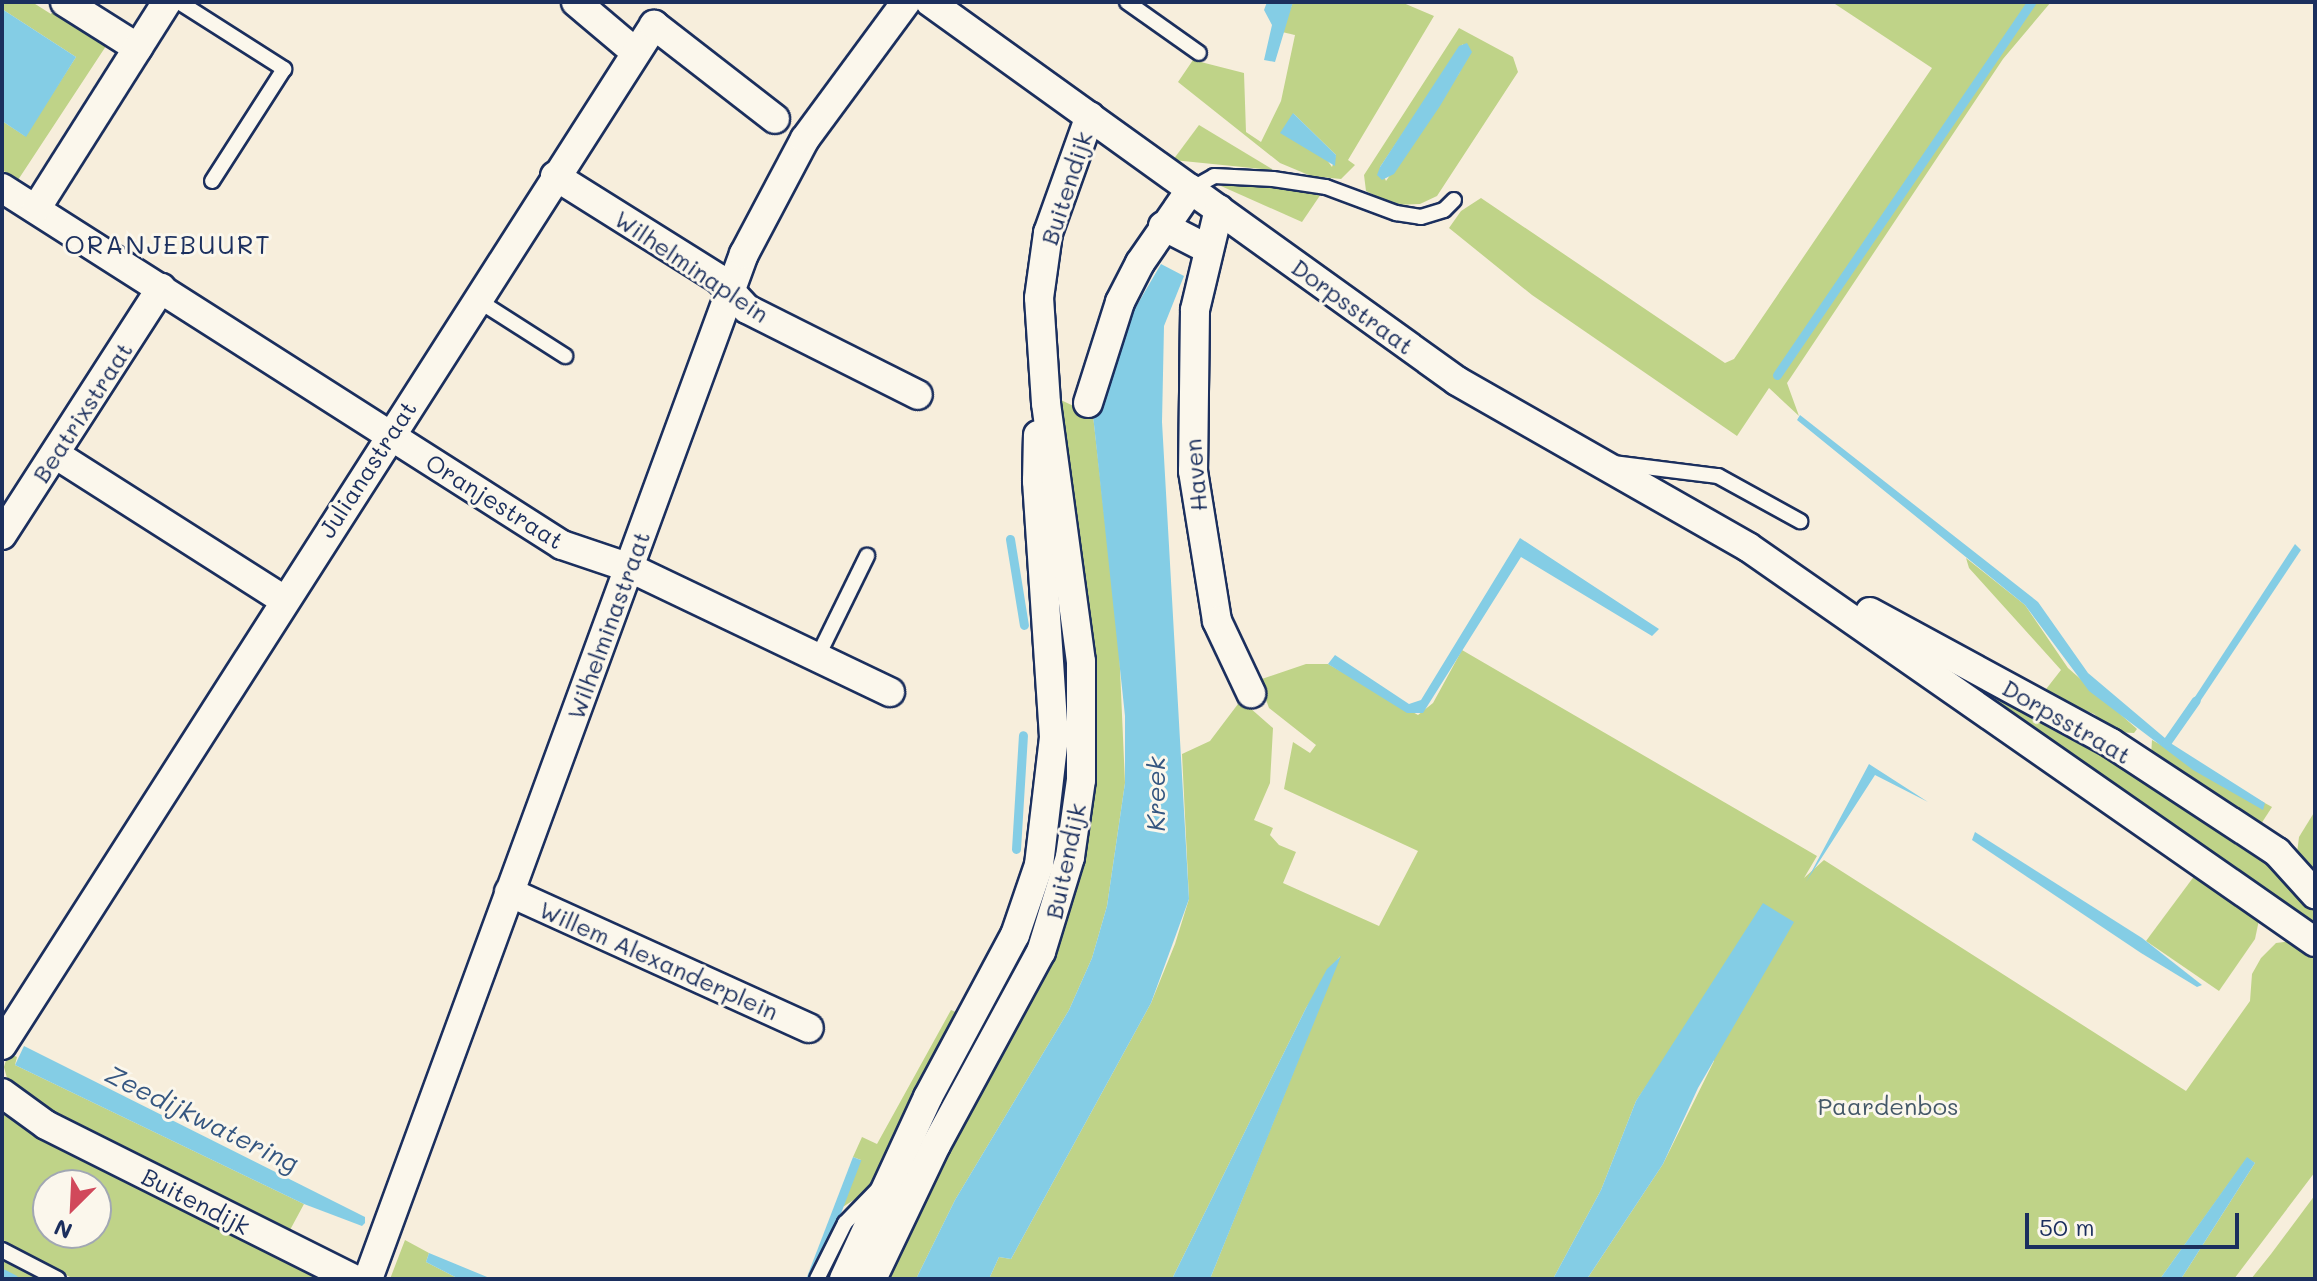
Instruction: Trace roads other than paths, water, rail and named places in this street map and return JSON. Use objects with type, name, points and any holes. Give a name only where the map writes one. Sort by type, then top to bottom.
[{"type":"street","points":[[65,2],[138,48]]},
{"type":"street","points":[[36,209],[167,2]]},
{"type":"street","points":[[576,2],[634,51]]},
{"type":"street","name":"Wilhelminastraat","points":[[368,1279],[730,291],[793,158],[906,2]]},
{"type":"street","name":"Dorpsstraat","points":[[930,2],[1457,381],[1694,515],[1797,579],[2315,942]]},
{"type":"street","name":"Julianastraat","points":[[2,1045],[283,599],[634,51],[654,25],[775,119]]},
{"type":"street","name":"Buitendijk","points":[[872,1279],[936,1145],[1041,952],[1070,857],[1082,747],[1081,662],[1046,403],[1039,316],[1042,263],[1057,204],[1090,116]]},
{"type":"street","name":"Wilhelminaplein","points":[[555,176],[719,279],[747,309],[918,395]]},
{"type":"street","name":"Oranjestraat","points":[[2,188],[562,545],[630,568],[890,692]]},
{"type":"street","points":[[1088,403],[1111,322],[1163,226],[1191,189]]},
{"type":"street","name":"Haven","points":[[1219,209],[1208,249],[1192,347],[1193,471],[1217,621],[1251,693]]},
{"type":"street","points":[[1163,226],[1208,249]]},
{"type":"street","name":"Beatrixstraat","points":[[2,535],[161,288]]},
{"type":"street","name":"Buitendijk","points":[[844,1279],[887,1180],[1015,935],[1042,852],[1054,737],[1037,481],[1046,403]]},
{"type":"street","points":[[55,454],[283,599]]},
{"type":"street","name":"Dorpsstraat","points":[[1797,579],[1874,614],[2091,731],[2277,852],[2315,894]]},
{"type":"street","name":"Willem Alexanderplein","points":[[509,892],[809,1028]]},
{"type":"street","name":"Buitendijk","points":[[2,1093],[46,1125],[353,1279]]},
{"type":"lane","points":[[179,2],[284,69],[212,181]]},
{"type":"lane","points":[[1127,2],[1199,53]]},
{"type":"lane","points":[[1191,189],[1214,176],[1273,179],[1326,187],[1396,213],[1421,217],[1444,210],[1454,200]]},
{"type":"lane","points":[[476,298],[565,356]]},
{"type":"lane","points":[[1594,461],[1718,476],[1800,521]]},
{"type":"lane","points":[[817,658],[867,556]]},
{"type":"lane","name":"Buitendijk","points":[[817,1279],[845,1223],[887,1180]]},
{"type":"lane","points":[[2,1250],[58,1279]]},
{"type":"water","points":[[1267,2],[1293,2],[1275,62],[1264,60],[1272,25],[1264,10]]},
{"type":"water","points":[[2,9],[76,57],[26,137],[2,121]]},
{"type":"water","points":[[1467,43],[1472,52],[1440,106],[1394,174],[1382,180],[1377,175],[1380,167],[1459,46]]},
{"type":"water","points":[[1293,113],[1336,155],[1335,166],[1280,133]]},
{"type":"water","name":"Kreek","points":[[1161,264],[1184,276],[1164,326],[1162,422],[1189,899],[1151,1003],[1011,1259],[999,1257],[989,1279],[916,1279],[955,1200],[1069,1010],[1092,958],[1107,906],[1125,783],[1125,716],[1093,415],[1130,317]]},
{"type":"water","points":[[1800,415],[2038,602],[2088,673],[2172,744],[2265,803],[2263,810],[2193,770],[2089,691],[2025,605],[1797,420]]},
{"type":"water","points":[[1520,538],[1659,629],[1652,636],[1521,557],[1423,713],[1407,713],[1328,664],[1335,655],[1409,704],[1421,700]]},
{"type":"water","points":[[2295,544],[2301,550],[2193,712],[2189,706]]},
{"type":"water","points":[[1869,764],[1928,802],[1875,775],[1806,882]]},
{"type":"water","points":[[1975,832],[2142,938],[2202,985],[2197,987],[2141,953],[1972,840]]},
{"type":"water","points":[[1763,903],[1794,922],[1698,1088],[1663,1164],[1587,1279],[1553,1279],[1601,1190],[1636,1101]]},
{"type":"water","points":[[1341,956],[1210,1279],[1172,1279],[1306,1008],[1327,969]]},
{"type":"water","points":[[24,1046],[365,1217],[365,1223],[362,1226],[304,1204],[15,1065]]},
{"type":"water","points":[[853,1157],[861,1160],[816,1279],[806,1279]]},
{"type":"water","points":[[2247,1157],[2255,1163],[2181,1279],[2160,1279]]},
{"type":"water","points":[[429,1253],[492,1279],[459,1279],[426,1262]]},
{"type":"waterway","points":[[1777,375],[2031,2]]},
{"type":"waterway","points":[[1010,539],[1024,625]]},
{"type":"waterway","points":[[2166,743],[2196,700]]},
{"type":"waterway","points":[[1016,849],[1023,735]]},
{"type":"waterway","points":[[2,1273],[14,1279]]},
{"type":"district","name":"ORANJEBUURT","points":[[168,245]]},
{"type":"park label","name":"Paardenbos","points":[[1888,1106]]},
{"type":"water label","name":"Zeedijkwatering","points":[[202,1119]]}]
